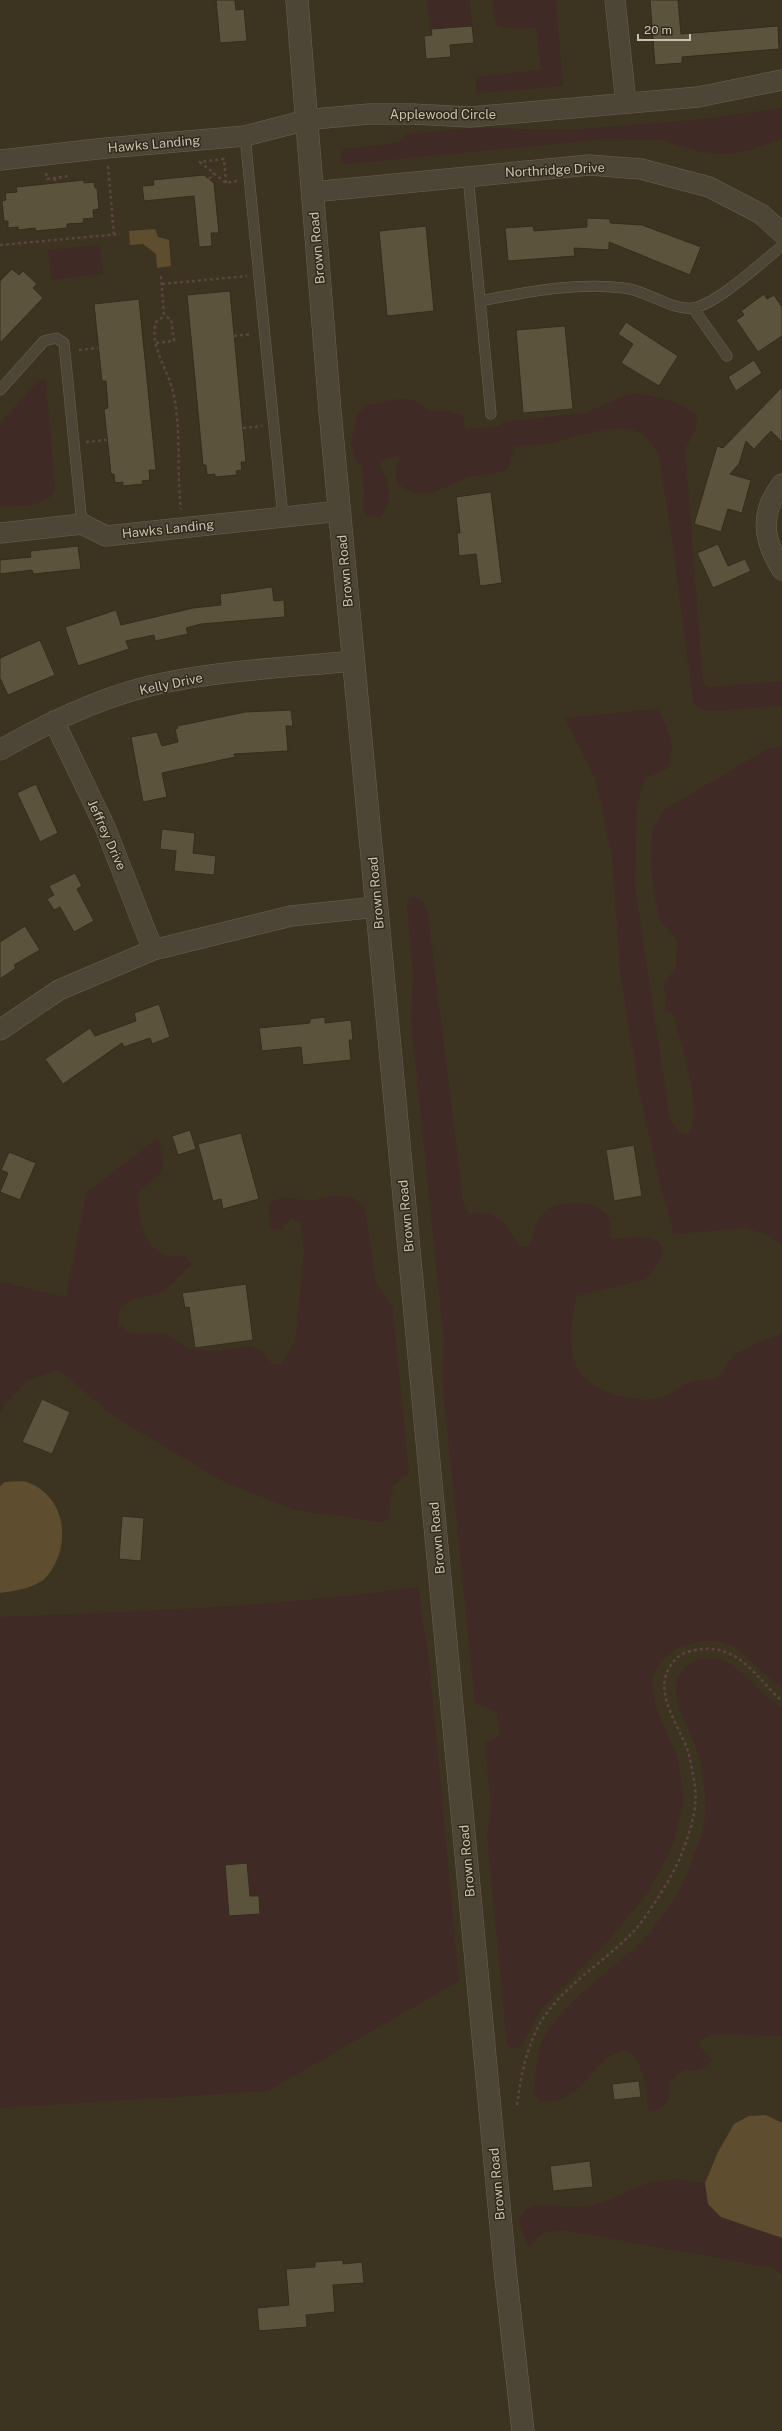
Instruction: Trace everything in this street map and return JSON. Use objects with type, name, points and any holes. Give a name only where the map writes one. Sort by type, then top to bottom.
[{"type":"street","name":"Brown Road","points":[[297,0],[340,511],[505,2269],[523,2431]]},
{"type":"street","points":[[615,0],[626,103]]},
{"type":"street","name":"Applewood Circle","points":[[307,120],[370,114],[413,114],[470,117],[698,97],[782,80]]},
{"type":"street","name":"Hawks Landing","points":[[0,160],[106,148],[245,136],[307,120]]},
{"type":"street","name":"Northridge Drive","points":[[312,192],[589,165],[641,169],[710,187],[761,214],[782,233]]},
{"type":"street","points":[[782,484],[775,492],[766,514],[766,536],[782,570]]},
{"type":"street","name":"Hawks Landing","points":[[82,524],[106,536],[340,511]]},
{"type":"street","points":[[0,533],[82,524]]},
{"type":"street","name":"Kelly Drive","points":[[0,750],[54,721],[99,702],[166,682],[243,671],[354,661]]},
{"type":"street","name":"Jeffrey Drive","points":[[54,721],[105,827],[153,950]]},
{"type":"street","points":[[0,1030],[59,990],[153,950],[291,916],[377,907]]},
{"type":"lane","points":[[245,136],[283,517]]},
{"type":"lane","points":[[468,176],[491,414]]},
{"type":"lane","points":[[480,301],[546,289],[594,284],[626,288],[654,296],[677,307],[693,308],[712,301],[782,246]]},
{"type":"lane","points":[[693,308],[727,356]]},
{"type":"lane","points":[[0,390],[44,341],[56,338],[64,343],[82,524]]},
{"type":"path","points":[[106,148],[114,235]]},
{"type":"path","points":[[224,159],[226,183],[214,173],[200,162],[224,159]]},
{"type":"path","points":[[209,179],[214,173]]},
{"type":"path","points":[[55,178],[55,183]]},
{"type":"path","points":[[0,245],[120,234]]},
{"type":"path","points":[[162,284],[259,274]]},
{"type":"path","points":[[161,276],[164,316]]},
{"type":"path","points":[[164,316],[156,322],[156,343],[173,393],[178,420],[180,503],[183,528]]},
{"type":"path","points":[[156,343],[174,341],[171,319],[164,316]]},
{"type":"path","points":[[65,352],[98,348]]},
{"type":"path","points":[[74,444],[107,440]]},
{"type":"path","points":[[517,2105],[523,2061],[539,2026],[559,1998],[633,1933],[676,1869],[694,1819],[695,1787],[688,1752],[668,1711],[664,1688],[666,1670],[679,1656],[695,1650],[713,1648],[729,1652],[743,1661],[782,1701]]},
{"type":"shaded area","points":[[427,0],[470,0],[472,26],[431,29]]},
{"type":"shaded area","points":[[494,0],[556,0],[563,86],[477,93],[476,77],[541,70],[536,28],[517,29],[497,26],[492,6]]},
{"type":"shaded area","points":[[782,108],[782,138],[755,149],[727,154],[702,152],[660,140],[607,139],[345,164],[341,161],[341,153],[344,149],[398,143],[407,134],[472,128],[571,130],[705,119]]},
{"type":"shaded area","points":[[155,229],[158,237],[169,240],[171,266],[157,268],[156,254],[143,244],[130,245],[129,231]]},
{"type":"shaded area","points":[[100,245],[103,274],[51,280],[48,250]]},
{"type":"shaded area","points":[[44,379],[46,382],[55,489],[52,495],[39,503],[0,507],[0,423],[39,380]]},
{"type":"shaded area","points":[[640,393],[672,401],[695,413],[697,422],[685,449],[703,683],[710,687],[782,681],[782,706],[710,711],[699,708],[693,701],[674,553],[659,456],[650,441],[642,434],[633,430],[610,429],[552,443],[515,447],[510,463],[504,470],[462,480],[427,493],[417,493],[408,490],[397,483],[396,469],[400,459],[398,455],[378,462],[385,476],[389,490],[388,504],[385,511],[379,517],[367,516],[363,508],[364,492],[361,467],[354,458],[351,444],[357,415],[366,405],[398,399],[413,400],[429,411],[444,410],[463,416],[465,429],[500,426],[503,422],[585,413],[626,395]]},
{"type":"shaded area","points":[[658,709],[668,732],[672,746],[672,753],[667,769],[645,778],[637,804],[635,886],[670,1120],[679,1132],[688,1135],[693,1124],[693,1093],[690,1076],[673,1014],[666,1011],[664,983],[676,968],[677,940],[658,917],[651,868],[652,830],[664,810],[769,748],[782,747],[782,1245],[765,1234],[746,1228],[674,1234],[660,1184],[638,1085],[620,971],[612,855],[595,778],[565,718]]},
{"type":"shaded area","points":[[416,897],[422,900],[428,913],[463,1202],[468,1213],[480,1213],[495,1216],[504,1223],[520,1246],[527,1247],[532,1240],[537,1222],[550,1208],[559,1205],[582,1203],[596,1207],[607,1216],[610,1223],[611,1237],[613,1239],[645,1237],[658,1242],[662,1247],[664,1255],[646,1279],[577,1296],[573,1314],[571,1346],[574,1360],[580,1373],[590,1383],[605,1391],[633,1399],[658,1399],[666,1396],[689,1382],[715,1378],[721,1374],[733,1357],[737,1354],[749,1347],[782,1333],[782,1689],[735,1647],[719,1641],[703,1641],[679,1647],[660,1662],[652,1679],[655,1705],[678,1759],[684,1801],[673,1844],[649,1891],[609,1940],[541,2009],[522,2045],[513,2049],[507,2045],[487,1835],[491,1806],[485,1743],[500,1736],[497,1712],[475,1703],[442,1379],[444,1341],[411,1021],[413,975],[407,905],[410,898]]},
{"type":"shaded area","points":[[158,1138],[163,1161],[161,1173],[138,1193],[140,1219],[146,1236],[156,1250],[165,1256],[185,1256],[192,1264],[163,1292],[131,1300],[119,1310],[119,1324],[128,1333],[166,1334],[190,1349],[220,1351],[248,1346],[262,1350],[272,1364],[282,1364],[295,1341],[304,1253],[301,1223],[291,1218],[281,1230],[273,1230],[270,1225],[269,1204],[282,1197],[310,1201],[335,1195],[354,1198],[365,1209],[376,1284],[392,1305],[409,1473],[393,1486],[389,1520],[381,1522],[295,1510],[224,1482],[115,1417],[59,1370],[29,1380],[4,1405],[0,1415],[0,1282],[66,1297],[86,1193]]},
{"type":"shaded area","points":[[5,1482],[27,1482],[42,1490],[58,1511],[62,1537],[60,1550],[55,1563],[44,1579],[26,1588],[0,1593],[0,1486]]},
{"type":"shaded area","points":[[418,1587],[429,1660],[459,1981],[268,2091],[0,2108],[0,1617],[262,1604],[366,1594]]},
{"type":"shaded area","points":[[699,1659],[716,1659],[729,1664],[744,1675],[774,1703],[782,1708],[782,2036],[715,2034],[702,2039],[698,2045],[712,2059],[707,2066],[701,2070],[685,2069],[670,2082],[669,2096],[666,2103],[660,2109],[655,2111],[648,2109],[644,2078],[638,2063],[629,2051],[617,2053],[606,2059],[579,2088],[568,2096],[556,2101],[540,2101],[534,2092],[538,2055],[545,2035],[569,2005],[632,1951],[654,1927],[681,1888],[701,1837],[705,1818],[703,1775],[695,1743],[678,1703],[676,1690],[678,1678],[685,1668]]},
{"type":"shaded area","points":[[766,2115],[782,2123],[782,2238],[721,2217],[708,2204],[705,2183],[718,2152],[734,2124],[749,2116]]},
{"type":"shaded area","points":[[674,2179],[705,2183],[708,2204],[743,2226],[782,2238],[782,2274],[774,2268],[562,2230],[543,2233],[529,2247],[521,2230],[520,2220],[523,2212],[534,2206],[587,2206],[605,2201],[649,2183]]},
{"type":"building","points":[[216,0],[235,0],[236,10],[244,9],[247,41],[220,43]]},
{"type":"building","points":[[650,0],[678,0],[681,34],[778,26],[779,49],[682,57],[682,63],[655,65]]},
{"type":"building","points":[[472,26],[474,43],[450,45],[451,57],[426,59],[424,36],[432,35],[431,29]]},
{"type":"building","points":[[204,175],[214,183],[219,233],[211,233],[212,246],[199,247],[194,196],[144,201],[142,186],[154,185],[153,180]]},
{"type":"building","points":[[84,180],[84,183],[94,182],[95,188],[97,188],[99,209],[93,210],[94,218],[83,219],[84,223],[67,224],[67,228],[36,231],[35,228],[18,230],[18,227],[8,228],[8,221],[4,221],[2,201],[6,200],[5,193],[17,192],[16,187]]},
{"type":"building","points":[[587,218],[610,219],[610,223],[642,225],[701,247],[690,275],[609,242],[609,250],[574,248],[575,256],[508,261],[505,228],[533,226],[534,231],[587,227]]},
{"type":"building","points":[[426,226],[434,311],[387,316],[379,231]]},
{"type":"building","points":[[12,269],[19,275],[23,271],[37,284],[33,288],[43,298],[0,343],[0,281]]},
{"type":"building","points":[[230,291],[246,462],[241,462],[242,470],[236,471],[237,475],[215,477],[215,474],[207,475],[206,465],[203,465],[187,295]]},
{"type":"building","points":[[764,294],[767,299],[774,295],[782,307],[782,336],[758,352],[736,320],[744,315],[741,311]]},
{"type":"building","points":[[139,299],[156,470],[149,470],[150,480],[142,481],[143,484],[123,486],[123,482],[115,483],[114,474],[111,474],[104,409],[108,408],[106,381],[102,381],[94,304]]},
{"type":"building","points":[[626,322],[678,356],[659,386],[621,363],[633,344],[618,334]]},
{"type":"building","points":[[565,326],[573,409],[523,413],[516,330]]},
{"type":"building","points":[[754,360],[762,373],[736,391],[728,377]]},
{"type":"building","points":[[782,387],[782,442],[771,431],[754,449],[746,441],[739,464],[730,474],[751,480],[742,513],[728,509],[721,532],[694,524],[717,446],[723,448]]},
{"type":"building","points":[[491,492],[502,583],[480,586],[476,554],[459,556],[457,533],[460,533],[456,497]]},
{"type":"building","points":[[718,544],[728,566],[745,559],[751,571],[713,588],[697,553]]},
{"type":"building","points":[[78,546],[81,569],[33,574],[32,570],[0,574],[0,560],[31,557],[30,551]]},
{"type":"building","points":[[272,587],[274,601],[284,600],[285,617],[201,624],[186,628],[188,634],[155,641],[154,635],[126,641],[129,649],[78,666],[65,627],[116,610],[121,625],[193,608],[221,605],[220,594]]},
{"type":"building","points":[[40,640],[55,675],[8,695],[0,678],[0,658]]},
{"type":"building","points":[[291,710],[293,726],[286,726],[288,751],[234,754],[235,757],[162,773],[167,797],[143,802],[131,737],[157,732],[162,746],[178,742],[175,729],[178,728],[177,726],[245,712]]},
{"type":"building","points":[[36,784],[58,833],[40,842],[17,793]]},
{"type":"building","points":[[162,829],[195,833],[193,853],[216,856],[214,875],[174,871],[176,851],[160,849]]},
{"type":"building","points":[[75,873],[82,886],[77,889],[94,921],[74,932],[60,907],[54,910],[47,899],[54,895],[49,886]]},
{"type":"building","points":[[25,926],[40,950],[14,965],[16,968],[0,979],[0,942]]},
{"type":"building","points":[[159,1004],[170,1037],[152,1044],[150,1038],[124,1047],[122,1043],[63,1084],[45,1059],[90,1028],[95,1036],[136,1021],[134,1013]]},
{"type":"building","points":[[325,1017],[325,1023],[351,1020],[353,1040],[349,1040],[351,1060],[303,1065],[301,1047],[262,1051],[259,1028],[310,1023],[310,1019]]},
{"type":"building","points":[[190,1130],[196,1149],[178,1155],[172,1136]]},
{"type":"building","points":[[241,1133],[259,1199],[223,1209],[221,1199],[213,1201],[198,1144]]},
{"type":"building","points":[[634,1145],[642,1196],[614,1201],[606,1150]]},
{"type":"building","points":[[9,1152],[36,1163],[20,1200],[0,1192],[8,1173],[1,1170]]},
{"type":"building","points":[[246,1284],[253,1340],[195,1348],[189,1307],[185,1308],[182,1293]]},
{"type":"building","points":[[42,1399],[70,1412],[52,1454],[22,1442]]},
{"type":"building","points":[[122,1516],[144,1518],[141,1561],[119,1559]]},
{"type":"building","points":[[247,1863],[250,1896],[259,1896],[260,1914],[229,1916],[225,1865]]},
{"type":"building","points":[[639,2081],[641,2097],[614,2100],[612,2084]]},
{"type":"building","points":[[590,2161],[593,2187],[553,2191],[550,2166]]},
{"type":"building","points":[[343,2260],[343,2264],[362,2262],[364,2283],[333,2285],[335,2312],[306,2315],[307,2327],[259,2331],[257,2308],[289,2305],[286,2269],[315,2267],[315,2262]]}]
